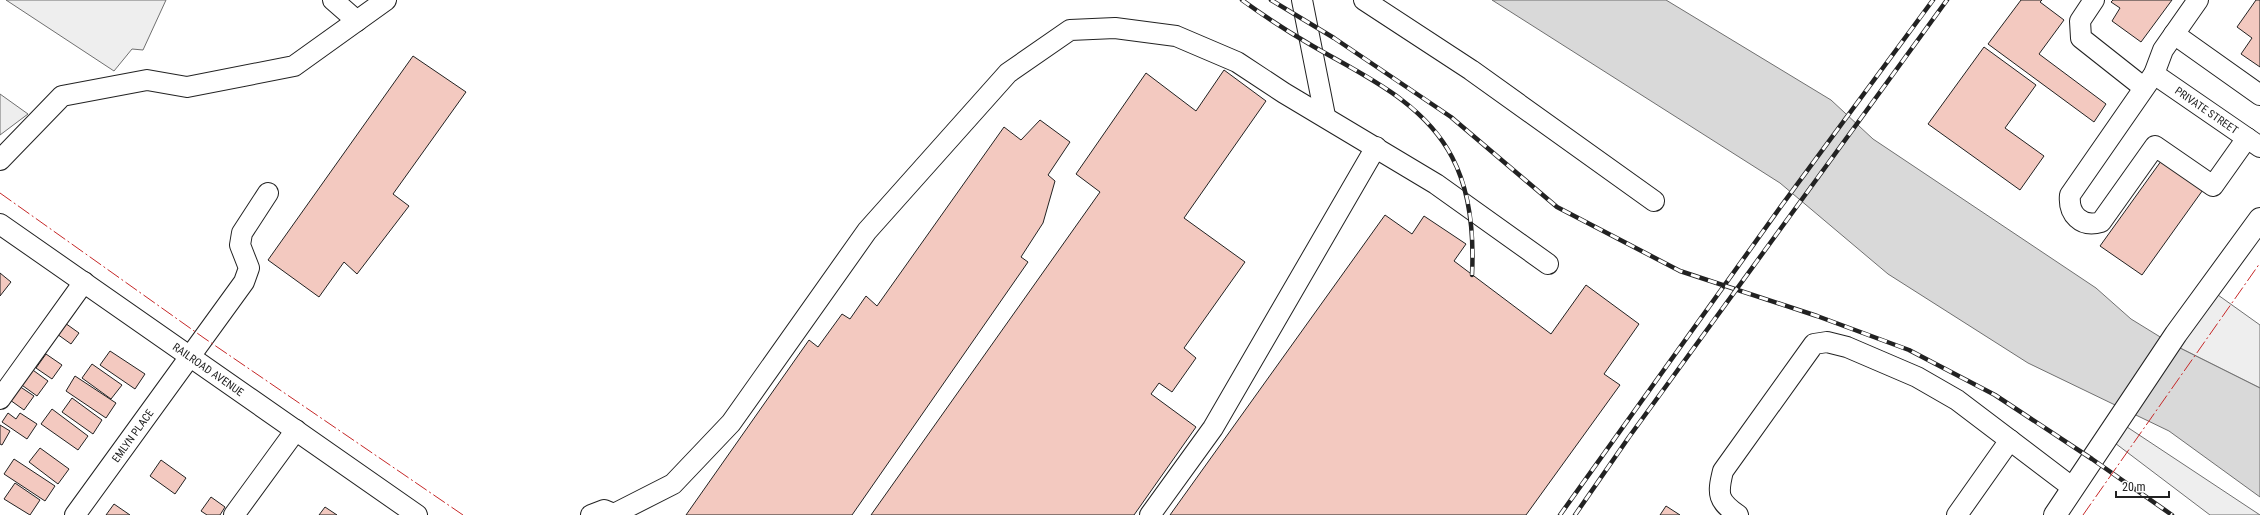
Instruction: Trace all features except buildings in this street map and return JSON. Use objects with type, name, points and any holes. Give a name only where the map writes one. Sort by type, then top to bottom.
[{"type":"main road","points":[[2055,515],[2176,334],[2260,219]]},
{"type":"street","points":[[333,0],[357,21]]},
{"type":"street","points":[[0,160],[62,96],[147,80],[187,87],[294,66],[386,0]]},
{"type":"street","points":[[1302,0],[1325,116]]},
{"type":"street","points":[[1364,0],[1471,70],[1654,201]]},
{"type":"street","name":"PRIVATE STREET","points":[[2094,0],[2080,21],[2081,38],[2148,80],[2253,142]]},
{"type":"street","points":[[2198,0],[2163,50],[2148,80],[2070,195],[2069,206],[2073,215],[2082,221],[2092,225],[2101,222],[2155,146],[2213,186],[2253,142]]},
{"type":"street","points":[[591,515],[604,510],[617,514],[673,484],[731,423],[867,231],[1008,73],[1070,30],[1114,28],[1176,36],[1237,62],[1436,184],[1548,264]]},
{"type":"street","points":[[2174,34],[2260,95]]},
{"type":"street","points":[[1150,515],[1213,428],[1376,147]]},
{"type":"street","name":"EMLYN PLACE","points":[[75,515],[244,282],[249,268],[240,245],[242,233],[268,193]]},
{"type":"street","name":"RAILROAD AVENUE","points":[[0,224],[296,430],[409,513]]},
{"type":"street","points":[[0,399],[84,282]]},
{"type":"street","points":[[1738,515],[1724,505],[1718,490],[1722,471],[1814,344],[1827,342],[1847,347],[1917,377],[1958,400],[2073,488]]},
{"type":"street","points":[[234,515],[296,430]]},
{"type":"street","points":[[1957,515],[2010,440]]},
{"type":"shaded area","points":[[6,0],[166,0],[143,50],[132,49],[114,71]]},
{"type":"shaded area","points":[[1492,0],[1666,0],[1831,100],[1873,139],[2096,288],[2131,319],[2170,343],[2260,388],[2260,497],[2169,431],[2028,363],[1888,274],[1780,183]]},
{"type":"shaded area","points":[[0,94],[28,114],[0,135]]},
{"type":"shaded area","points":[[2211,290],[2260,325],[2260,388],[2170,343]]},
{"type":"shaded area","points":[[2118,421],[2260,515],[2210,515],[2107,437]]},
{"type":"railway","points":[[1242,0],[1293,34],[1390,91],[1425,120],[1440,137],[1452,157],[1467,200],[1472,230],[1472,275]]},
{"type":"railway","points":[[1271,0],[1334,38],[1451,117],[1557,207],[1680,271],[1817,316],[1909,350],[1995,395],[2092,459],[2172,515]]},
{"type":"railway","points":[[1560,515],[1779,209],[1933,0]]},
{"type":"railway","points":[[1575,515],[1629,437],[1947,0]]},
{"type":"power","points":[[0,193],[204,338],[463,515]]},
{"type":"power","points":[[2083,515],[2260,263]]}]
